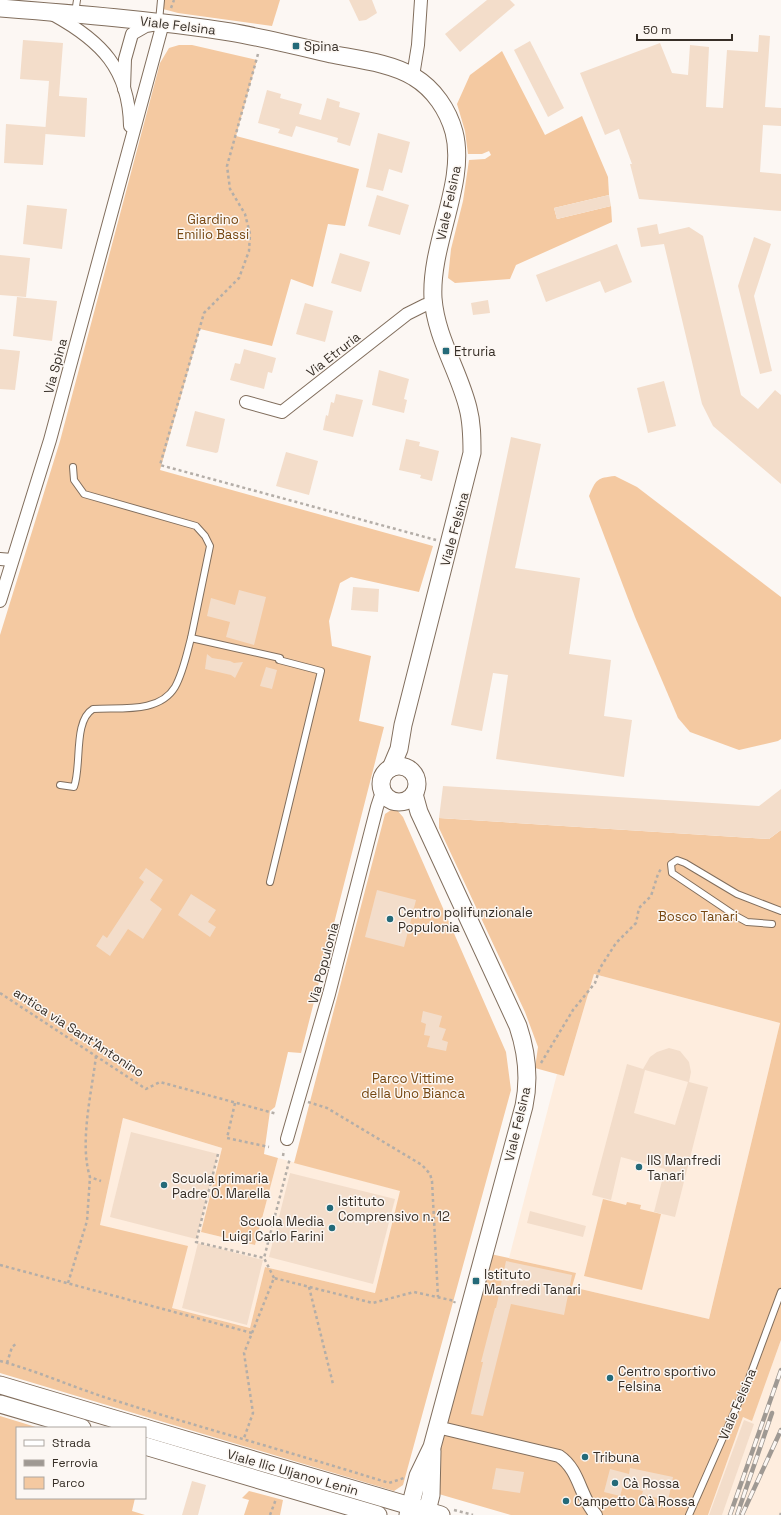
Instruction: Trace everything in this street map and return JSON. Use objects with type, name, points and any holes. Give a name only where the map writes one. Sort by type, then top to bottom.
[{"type":"street","points":[[413,76],[418,45],[421,0]]},
{"type":"street","name":"Viale Felsina","points":[[0,8],[29,8],[49,12],[76,7],[229,32],[387,67],[413,76],[430,90],[447,112],[454,130],[458,155],[456,174],[433,275],[434,303],[446,351],[468,405],[472,431],[472,453],[403,725],[397,767],[409,769],[416,777],[416,788],[410,797],[419,812],[510,1008],[524,1042],[528,1077],[524,1106],[432,1447],[418,1476],[409,1510]]},
{"type":"street","name":"Via Spina","points":[[49,12],[79,28],[108,56],[124,89],[129,106],[130,138]]},
{"type":"street","name":"Via Spina","points":[[0,600],[6,560],[50,440],[161,22],[146,26],[132,34],[125,59],[124,89]]},
{"type":"street","name":"Via Etruria","points":[[246,402],[282,412],[407,314],[425,305],[434,303]]},
{"type":"street","points":[[397,767],[386,772],[382,782],[385,794],[394,800],[410,797]]},
{"type":"street","name":"Via Populonia","points":[[287,1140],[329,994],[377,807],[380,798],[385,794]]},
{"type":"street","name":"Viale Ilic Uljanov Lenin","points":[[0,1385],[142,1427]]},
{"type":"street","points":[[0,1404],[79,1427]]},
{"type":"street","points":[[437,1427],[559,1456],[571,1468],[589,1507],[596,1515]]},
{"type":"street","name":"Viale Ilic Uljanov Lenin","points":[[146,1428],[409,1510],[436,1513]]},
{"type":"street","name":"Viale Ilic Uljanov Lenin","points":[[146,1446],[378,1515]]},
{"type":"street","name":"Viale Felsina","points":[[432,1447],[432,1491],[436,1513]]},
{"type":"lane","points":[[161,0],[161,22]]},
{"type":"lane","points":[[60,785],[74,787],[78,774],[82,723],[86,713],[93,709],[155,704],[169,694],[175,687],[192,638],[210,546],[205,536],[196,526],[84,494],[74,480],[73,467]]},
{"type":"lane","points":[[192,638],[280,659],[321,671],[270,882]]},
{"type":"lane","points":[[772,924],[747,922],[732,914],[672,873],[671,864],[677,860],[685,863],[737,894],[781,911]]},
{"type":"lane","name":"Viale Felsina","points":[[688,1515],[748,1381],[781,1292]]},
{"type":"path","points":[[171,8],[174,0]]},
{"type":"path","points":[[258,54],[227,166],[230,189],[245,214],[250,234],[249,251],[240,278],[204,313],[160,466],[437,541]]},
{"type":"path","points":[[541,1063],[573,1010],[594,983],[600,968],[616,943],[636,924],[639,908],[651,896],[658,874],[664,863],[666,861],[671,864]]},
{"type":"path","name":"antica via Sant'Antonino","points":[[0,993],[146,1089],[160,1082],[235,1102]]},
{"type":"path","points":[[68,1283],[87,1221],[90,1177],[87,1168],[85,1146],[96,1056]]},
{"type":"path","points":[[269,1147],[227,1138],[235,1102],[277,1114]]},
{"type":"path","points":[[308,1102],[327,1108],[422,1165],[430,1174],[432,1181],[438,1297]]},
{"type":"path","points":[[218,1154],[196,1242],[264,1258]]},
{"type":"path","points":[[244,1438],[253,1413],[244,1353],[274,1278],[264,1258],[290,1158]]},
{"type":"path","points":[[90,1177],[101,1182]]},
{"type":"path","points":[[0,1265],[252,1333]]},
{"type":"path","points":[[274,1278],[373,1303],[414,1292],[455,1300],[454,1305]]},
{"type":"path","points":[[309,1287],[333,1384]]},
{"type":"path","points":[[7,1363],[12,1347],[17,1343]]},
{"type":"path","points":[[0,1361],[57,1378],[72,1386],[120,1402],[244,1438],[389,1483],[403,1478]]},
{"type":"path","points":[[270,1515],[276,1496]]},
{"type":"path","points":[[436,1513],[473,1515]]},
{"type":"shaded area","name":"IIS Manfredi Tanari","points":[[594,974],[780,1023],[709,1319],[572,1287],[575,1273],[509,1258],[557,1074],[564,1076]]},
{"type":"shaded area","name":"Istituto Comprensivo n. 12","points":[[123,1118],[222,1148],[201,1232],[255,1245],[278,1158],[401,1191],[375,1293],[265,1267],[250,1328],[172,1308],[100,1225]]},
{"type":"shaded area","points":[[781,1340],[781,1515],[708,1515],[743,1417],[752,1420]]},
{"type":"green space","points":[[164,0],[280,0],[272,26],[178,13],[163,9]]},
{"type":"green space","points":[[179,45],[192,45],[257,60],[236,136],[359,169],[345,226],[328,224],[313,287],[291,279],[272,346],[200,329],[160,470],[433,546],[419,592],[351,577],[340,583],[329,621],[332,646],[371,656],[359,721],[384,727],[301,1053],[288,1052],[275,1107],[270,1111],[264,1154],[278,1158],[255,1245],[201,1232],[222,1148],[123,1118],[100,1225],[188,1246],[172,1308],[250,1328],[265,1267],[375,1293],[400,1191],[294,1163],[385,814],[391,810],[397,810],[403,817],[506,1052],[511,1090],[403,1485],[394,1491],[0,1373],[0,635],[60,441],[160,63],[169,48]]},
{"type":"green space","points":[[502,51],[545,135],[582,116],[608,177],[609,195],[554,208],[557,219],[611,206],[612,222],[516,265],[510,279],[455,283],[448,278],[451,249],[463,201],[469,160],[485,159],[491,155],[489,151],[482,154],[468,154],[465,131],[457,104],[470,75]]},
{"type":"green space","points":[[615,476],[637,487],[781,597],[781,739],[778,741],[739,750],[690,732],[678,718],[635,617],[589,496],[593,486],[598,480]]},
{"type":"green space","name":"Bosco Tanari","points":[[439,818],[769,839],[781,830],[781,1340],[752,1421],[743,1417],[708,1515],[511,1515],[425,1490],[486,1253],[576,1273],[572,1287],[709,1319],[780,1023],[594,974],[564,1076],[535,1068],[538,1047],[525,1012],[439,828]]},
{"type":"green space","points":[[603,1199],[626,1205],[627,1202],[641,1205],[640,1209],[661,1214],[642,1290],[584,1276]]},
{"type":"green space","points":[[0,1416],[36,1427],[16,1427],[16,1499],[135,1499],[132,1511],[145,1515],[0,1515]]},
{"type":"green space","points":[[249,1491],[283,1500],[280,1515],[244,1515],[249,1500],[242,1498]]},
{"type":"building","points":[[349,0],[372,0],[377,13],[366,20],[359,21]]},
{"type":"building","points":[[487,0],[510,0],[515,5],[460,52],[445,34]]},
{"type":"building","points":[[759,35],[770,36],[765,107],[781,108],[781,126],[763,125],[760,172],[781,174],[781,211],[639,199],[630,164],[632,164],[619,129],[605,135],[580,73],[660,43],[672,73],[688,75],[690,45],[709,47],[706,107],[723,108],[727,50],[758,52]]},
{"type":"building","points":[[23,40],[63,43],[59,96],[87,98],[85,137],[45,134],[49,81],[20,79]]},
{"type":"building","points":[[530,41],[564,108],[548,117],[514,50]]},
{"type":"building","points":[[267,90],[281,94],[280,98],[302,104],[299,114],[321,120],[327,98],[340,102],[339,107],[360,113],[350,146],[337,142],[338,138],[296,126],[292,137],[278,133],[280,129],[258,123]]},
{"type":"building","points":[[6,124],[46,127],[43,165],[4,163]]},
{"type":"building","points":[[378,133],[410,142],[402,173],[389,169],[383,191],[366,187]]},
{"type":"building","points":[[377,195],[409,205],[400,235],[368,226]]},
{"type":"building","points":[[609,195],[611,206],[557,219],[554,208]]},
{"type":"building","points":[[27,205],[67,209],[62,249],[23,244]]},
{"type":"building","points":[[657,224],[659,234],[689,227],[703,236],[741,395],[758,409],[775,390],[781,395],[781,484],[713,426],[702,404],[664,244],[641,247],[637,228]]},
{"type":"building","points":[[754,237],[771,244],[754,296],[772,371],[760,374],[738,286]]},
{"type":"building","points":[[617,244],[632,282],[605,293],[600,281],[546,302],[536,275]]},
{"type":"building","points":[[340,253],[370,262],[361,292],[331,283]]},
{"type":"building","points":[[0,255],[30,258],[26,297],[0,295]]},
{"type":"building","points":[[17,297],[57,301],[52,341],[13,336]]},
{"type":"building","points":[[488,300],[490,313],[473,315],[471,303]]},
{"type":"building","points":[[305,303],[333,311],[325,342],[296,334]]},
{"type":"building","points":[[0,349],[20,351],[15,390],[0,389]]},
{"type":"building","points":[[244,349],[276,358],[272,373],[268,372],[264,389],[230,380],[235,363],[240,364]]},
{"type":"building","points":[[379,370],[409,379],[404,399],[407,400],[404,413],[372,405]]},
{"type":"building","points":[[664,381],[676,426],[648,433],[637,388]]},
{"type":"building","points":[[336,394],[363,400],[353,437],[323,430],[326,415],[328,416],[331,402],[334,403]]},
{"type":"building","points":[[195,411],[225,419],[218,452],[216,453],[186,446]]},
{"type":"building","points":[[511,437],[541,444],[515,568],[580,578],[569,654],[611,660],[604,716],[632,720],[624,777],[496,759],[508,675],[493,673],[482,731],[451,725]]},
{"type":"building","points":[[406,439],[420,442],[419,446],[439,451],[432,481],[420,478],[421,475],[399,470]]},
{"type":"building","points":[[286,452],[318,461],[309,495],[276,486]]},
{"type":"building","points":[[353,587],[379,589],[378,612],[351,610]]},
{"type":"building","points":[[239,590],[266,597],[254,645],[226,637],[230,622],[207,616],[211,598],[235,605]]},
{"type":"building","points":[[207,654],[212,658],[234,663],[243,662],[235,678],[231,675],[205,669]]},
{"type":"building","points":[[266,667],[277,670],[272,689],[260,686]]},
{"type":"building","points":[[443,786],[759,806],[781,789],[781,830],[769,839],[439,818]]},
{"type":"building","points":[[146,868],[163,880],[150,900],[162,909],[143,939],[128,929],[110,956],[96,946],[103,935],[107,938],[144,882],[139,878]]},
{"type":"building","points":[[377,890],[416,900],[404,947],[365,937]]},
{"type":"building","points":[[191,894],[216,910],[208,922],[216,927],[210,937],[178,915]]},
{"type":"building","points":[[423,1011],[442,1016],[439,1027],[446,1029],[442,1040],[448,1042],[446,1051],[427,1047],[430,1036],[424,1035],[426,1024],[421,1022]]},
{"type":"building","points":[[669,1048],[680,1051],[689,1062],[691,1072],[689,1082],[708,1087],[675,1217],[654,1212],[665,1169],[621,1157],[611,1200],[592,1195],[627,1064],[643,1069],[650,1057],[657,1052]],"holes":[[[645,1070],[688,1082],[675,1125],[634,1113]]]},
{"type":"building","name":"Scuola primaria Padre O. Marella","points":[[131,1132],[218,1154],[196,1239],[110,1217]]},
{"type":"building","name":"Scuola Media Luigi Carlo Farini","points":[[290,1173],[395,1199],[373,1284],[269,1257]]},
{"type":"building","points":[[530,1211],[586,1226],[583,1237],[527,1223]]},
{"type":"building","points":[[198,1243],[263,1260],[247,1325],[182,1308]]},
{"type":"building","points":[[506,1261],[572,1275],[564,1315],[511,1304],[483,1416],[471,1414],[483,1362],[481,1362],[496,1308]]},
{"type":"building","points":[[744,1420],[754,1424],[722,1515],[709,1515]]},
{"type":"building","points":[[496,1468],[524,1472],[520,1493],[492,1489]]},
{"type":"building","points":[[630,1468],[673,1477],[668,1501],[642,1494],[643,1491],[623,1486],[620,1496],[604,1492],[610,1469],[629,1474]]},
{"type":"building","points":[[192,1481],[206,1485],[198,1515],[182,1515]]},
{"type":"railway","points":[[730,1515],[781,1370]]},
{"type":"railway","points":[[737,1515],[772,1413]]},
{"type":"railway","points":[[742,1515],[781,1430]]},
{"type":"place","name":"Spina","points":[[296,46]]},
{"type":"place","name":"Etruria","points":[[446,351]]},
{"type":"place","name":"Centro polifunzionale Populonia","points":[[390,919]]},
{"type":"place","name":"IIS Manfredi Tanari","points":[[639,1167]]},
{"type":"place","name":"Scuola primaria Padre O. Marella","points":[[164,1185]]},
{"type":"place","name":"Istituto Comprensivo n. 12","points":[[330,1208]]},
{"type":"place","name":"Scuola Media Luigi Carlo Farini","points":[[332,1228]]},
{"type":"place","name":"Istituto Manfredi Tanari","points":[[476,1281]]},
{"type":"place","name":"Centro sportivo Felsina","points":[[610,1378]]},
{"type":"place","name":"Tribuna","points":[[585,1457]]},
{"type":"place","name":"Cà Rossa","points":[[615,1483]]},
{"type":"place","name":"Campetto Cà Rossa","points":[[566,1501]]},
{"type":"park label","name":"Giardino Emilio Bassi","points":[[213,226]]},
{"type":"park label","name":"Parco Vittime della Uno Bianca","points":[[413,1086]]}]
